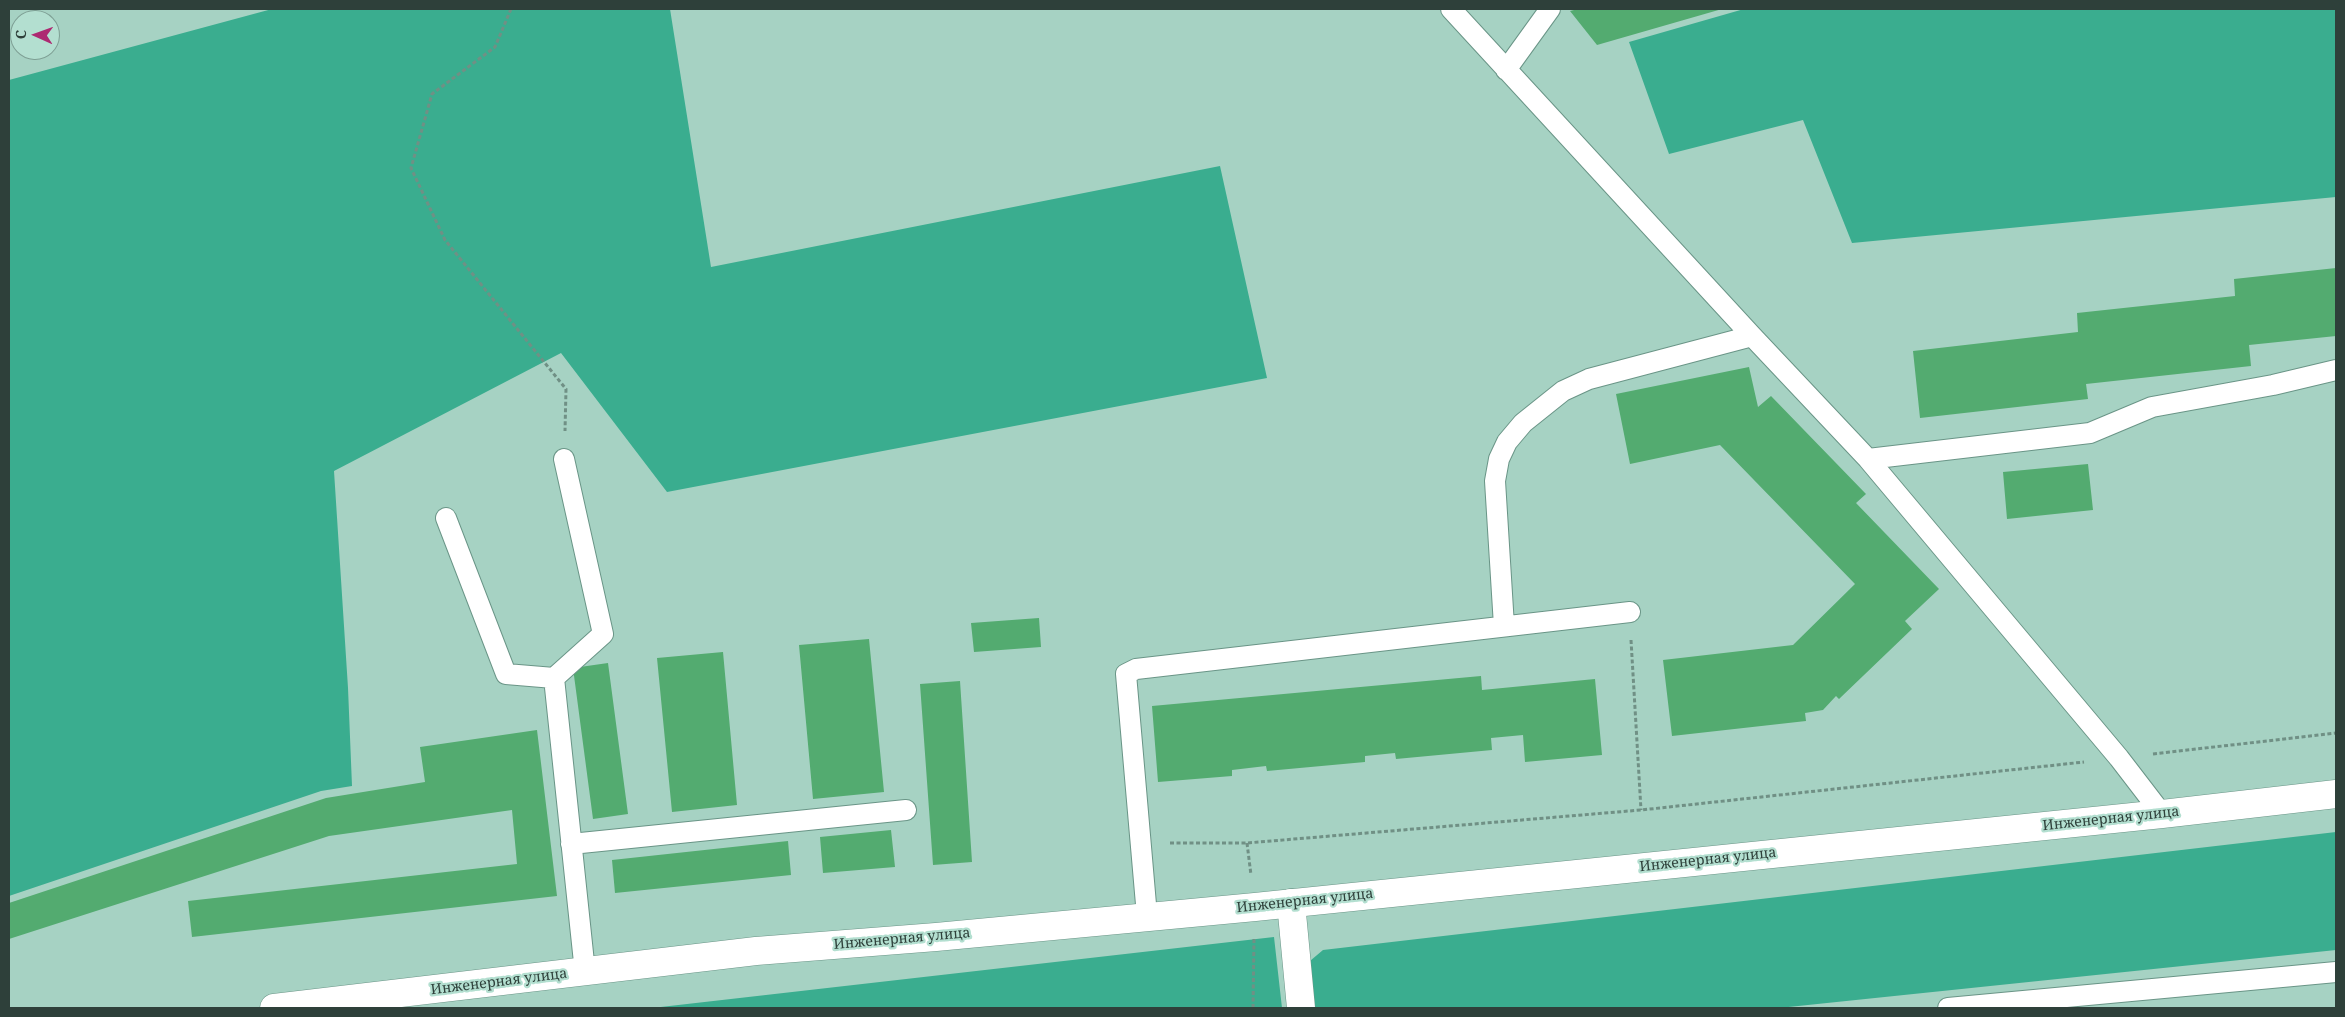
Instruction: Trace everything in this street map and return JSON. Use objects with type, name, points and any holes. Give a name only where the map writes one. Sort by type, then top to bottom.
[{"type":"main road","name":"Инженерная улица","points":[[274,1008],[756,952],[1255,907],[2162,814],[2336,794]]},
{"type":"main road","points":[[1291,902],[1301,1008]]},
{"type":"lane","points":[[1452,9],[1506,70],[1868,459],[2119,758],[2162,814]]},
{"type":"lane","points":[[1506,70],[1550,9]]},
{"type":"lane","points":[[1504,626],[1495,481],[1499,459],[1512,436],[1542,406],[1562,391],[1589,379],[1752,336]]},
{"type":"lane","points":[[1868,459],[2090,433],[2152,407],[2273,385],[2336,370]]},
{"type":"lane","points":[[446,518],[506,674],[554,678],[603,634],[564,459]]},
{"type":"lane","points":[[1147,916],[1126,674],[1136,669],[1630,612]]},
{"type":"lane","points":[[554,678],[585,972]]},
{"type":"lane","points":[[571,844],[906,810]]},
{"type":"lane","points":[[1948,1008],[2336,972]]},
{"type":"path","points":[[511,9],[495,47],[432,94],[412,168],[445,240],[566,389],[564,459]]},
{"type":"path","points":[[1630,612],[1641,810]]},
{"type":"path","points":[[1141,844],[1247,843],[1641,810],[2336,733]]},
{"type":"path","points":[[1252,1008],[1255,907]]},
{"type":"green space","points":[[272,9],[670,9],[711,267],[1220,166],[1267,378],[667,492],[561,353],[334,471],[348,688],[352,786],[321,791],[9,896],[9,80]]},
{"type":"green space","points":[[1744,9],[2336,9],[2336,197],[1852,243],[1803,120],[1669,154],[1629,42]]},
{"type":"green space","points":[[2336,832],[2336,950],[1779,1008],[1307,1008],[1304,966],[1323,950]]},
{"type":"green space","points":[[1274,937],[1282,1008],[652,1008]]},
{"type":"building","points":[[1578,9],[1722,9],[1597,45],[1570,11]]},
{"type":"building","points":[[2336,268],[2336,336],[2249,345],[2251,366],[2086,384],[2088,399],[1920,418],[1913,351],[2078,332],[2077,313],[2235,296],[2234,279]]},
{"type":"building","points":[[1749,367],[1758,407],[1771,396],[1866,494],[1856,503],[1939,589],[1905,621],[1912,629],[1839,699],[1836,696],[1823,710],[1805,713],[1806,721],[1672,736],[1663,660],[1793,645],[1855,584],[1720,445],[1630,464],[1616,394]]},
{"type":"building","points":[[2088,464],[2093,510],[2007,519],[2003,472]]},
{"type":"building","points":[[1039,618],[1041,647],[974,652],[971,623]]},
{"type":"building","points":[[869,639],[884,792],[813,799],[799,645]]},
{"type":"building","points":[[723,652],[737,805],[672,812],[657,658]]},
{"type":"building","points":[[608,663],[628,814],[593,819],[573,668]]},
{"type":"building","points":[[1481,676],[1482,690],[1595,679],[1602,755],[1525,762],[1523,735],[1491,738],[1492,750],[1396,759],[1395,753],[1365,756],[1365,762],[1267,771],[1266,766],[1232,770],[1232,776],[1158,782],[1152,706]]},
{"type":"building","points":[[960,681],[972,862],[933,865],[920,684]]},
{"type":"building","points":[[537,730],[557,896],[192,937],[188,901],[517,864],[512,810],[329,836],[9,939],[9,903],[326,798],[425,782],[420,747]]},
{"type":"building","points":[[891,830],[895,867],[823,873],[820,837]]},
{"type":"building","points":[[788,841],[791,875],[615,893],[612,860]]}]
